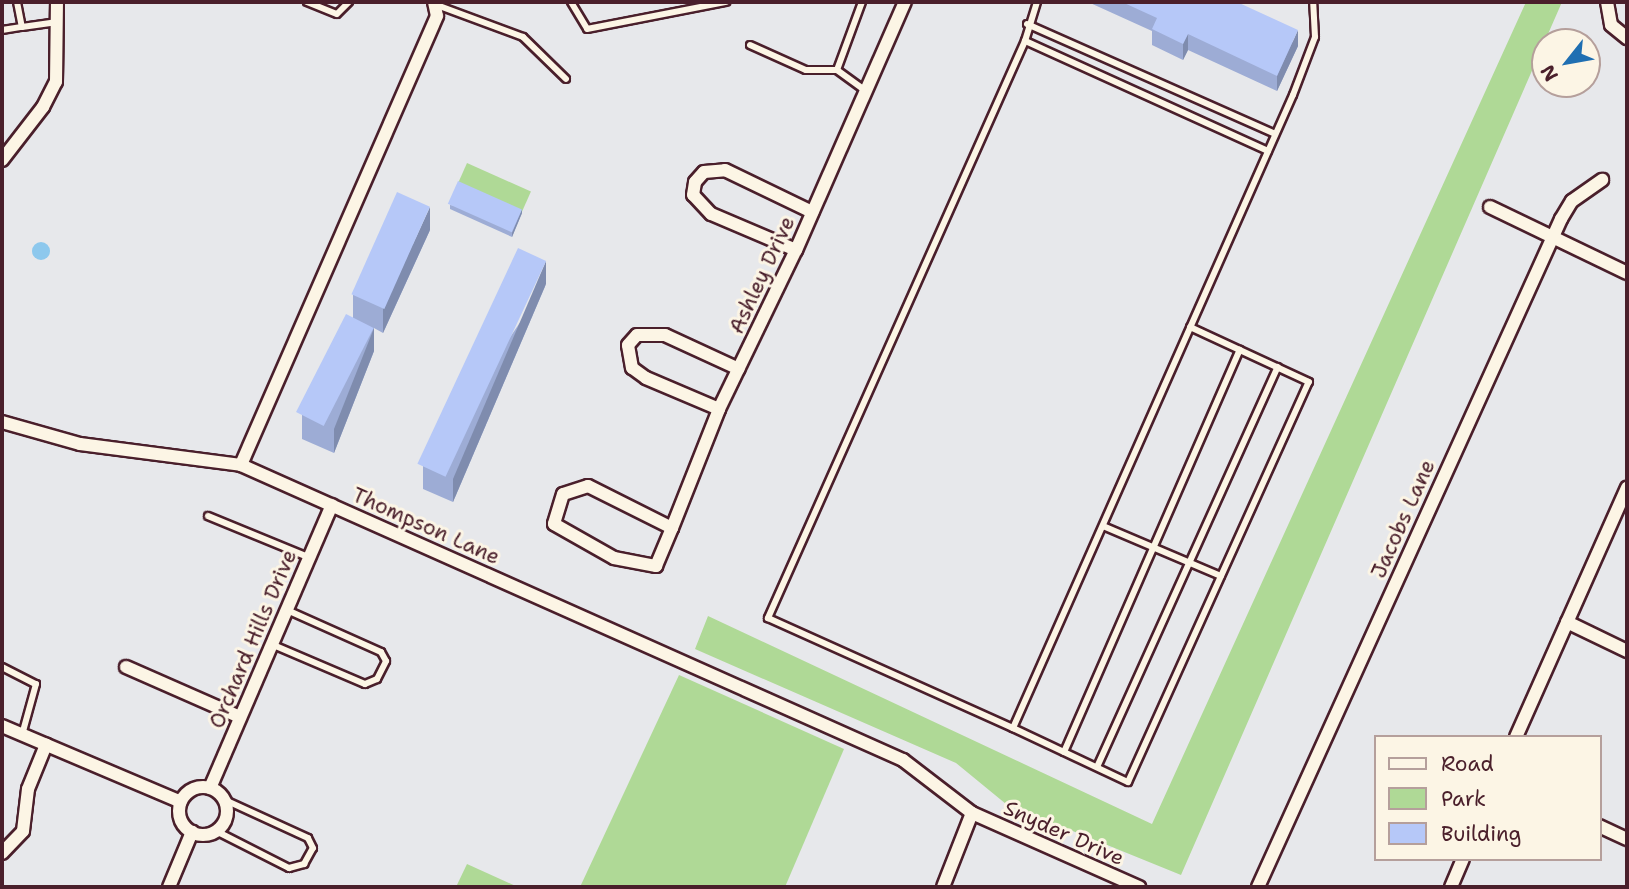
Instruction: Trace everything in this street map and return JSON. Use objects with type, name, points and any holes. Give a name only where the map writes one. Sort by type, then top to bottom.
[{"type":"street","points":[[2,160],[43,107],[56,82],[57,2]]},
{"type":"street","points":[[241,465],[437,16],[432,2]]},
{"type":"street","name":"Ashley Drive","points":[[672,528],[588,486],[575,486],[557,504],[554,524],[562,531],[628,563],[656,566],[672,528],[719,409],[796,250],[905,2]]},
{"type":"street","points":[[1607,2],[1611,25],[1627,38]]},
{"type":"street","points":[[796,250],[711,214],[693,195],[695,182],[705,172],[725,170],[813,212]]},
{"type":"street","name":"Jacobs Lane","points":[[1258,887],[1553,235],[1572,201],[1602,180]]},
{"type":"street","points":[[1490,206],[1627,273]]},
{"type":"street","points":[[719,409],[646,378],[632,368],[628,345],[637,335],[665,335],[739,369]]},
{"type":"street","name":"Thompson Lane","points":[[2,422],[80,444],[241,465],[889,752],[972,813]]},
{"type":"street","points":[[1517,735],[1627,488]]},
{"type":"street","name":"Orchard Hills Drive","points":[[210,788],[331,505]]},
{"type":"street","points":[[1567,622],[1627,651]]},
{"type":"street","points":[[126,667],[240,717]]},
{"type":"street","points":[[2,726],[181,802]]},
{"type":"street","points":[[2,853],[23,831],[28,789],[46,745]]},
{"type":"street","points":[[196,788],[210,788],[225,800],[228,813],[216,831],[192,832],[180,818],[181,802],[196,788]]},
{"type":"street","points":[[943,887],[972,813]]},
{"type":"street","name":"Snyder Drive","points":[[972,813],[1139,887]]},
{"type":"street","points":[[1601,827],[1627,839]]},
{"type":"street","points":[[169,887],[192,832]]},
{"type":"street","points":[[1451,887],[1462,861]]},
{"type":"lane","points":[[17,2],[22,27]]},
{"type":"lane","points":[[307,2],[337,14],[349,2]]},
{"type":"lane","points":[[432,2],[523,37],[566,79]]},
{"type":"lane","points":[[571,2],[587,29],[726,2]]},
{"type":"lane","points":[[838,70],[862,2]]},
{"type":"lane","points":[[1037,2],[1027,24],[1025,41],[768,618],[1128,782],[1309,382],[1191,327]]},
{"type":"lane","points":[[1013,728],[1268,151],[1315,37],[1313,2]]},
{"type":"lane","points":[[2,30],[58,22]]},
{"type":"lane","points":[[1027,24],[1275,134]]},
{"type":"lane","points":[[1025,41],[1268,151]]},
{"type":"lane","points":[[750,45],[806,71],[838,70],[865,90]]},
{"type":"lane","points":[[1064,752],[1240,350]]},
{"type":"lane","points":[[1097,767],[1278,367]]},
{"type":"lane","points":[[208,516],[308,558]]},
{"type":"lane","points":[[1103,526],[1221,576]]},
{"type":"lane","points":[[271,644],[365,684],[377,679],[386,661],[380,652],[286,610]]},
{"type":"lane","points":[[2,667],[36,684],[22,735]]},
{"type":"lane","points":[[216,831],[289,868],[304,864],[313,848],[309,838],[225,800]]},
{"type":"green space","points":[[1526,2],[1562,2],[1551,28],[1531,28],[1531,73],[1181,875],[1006,804],[956,763],[695,649],[708,616],[1152,824]]},
{"type":"green space","points":[[467,163],[531,191],[521,213],[457,185]]},
{"type":"green space","points":[[679,675],[844,749],[785,887],[580,887]]},
{"type":"green space","points":[[467,864],[518,887],[456,887]]},
{"type":"water","points":[[41,242],[47,245],[50,251],[47,257],[41,260],[35,257],[32,251],[35,245]]},
{"type":"building","points":[[1122,2],[1237,2],[1298,30],[1277,76],[1188,34],[1183,44],[1152,29],[1157,18]]},
{"type":"building","points":[[458,181],[522,209],[512,232],[448,204]]},
{"type":"building","points":[[397,192],[430,207],[384,309],[351,294]]},
{"type":"building","points":[[518,248],[546,261],[446,477],[417,464]]},
{"type":"building","points":[[346,314],[374,328],[324,426],[296,412]]}]
